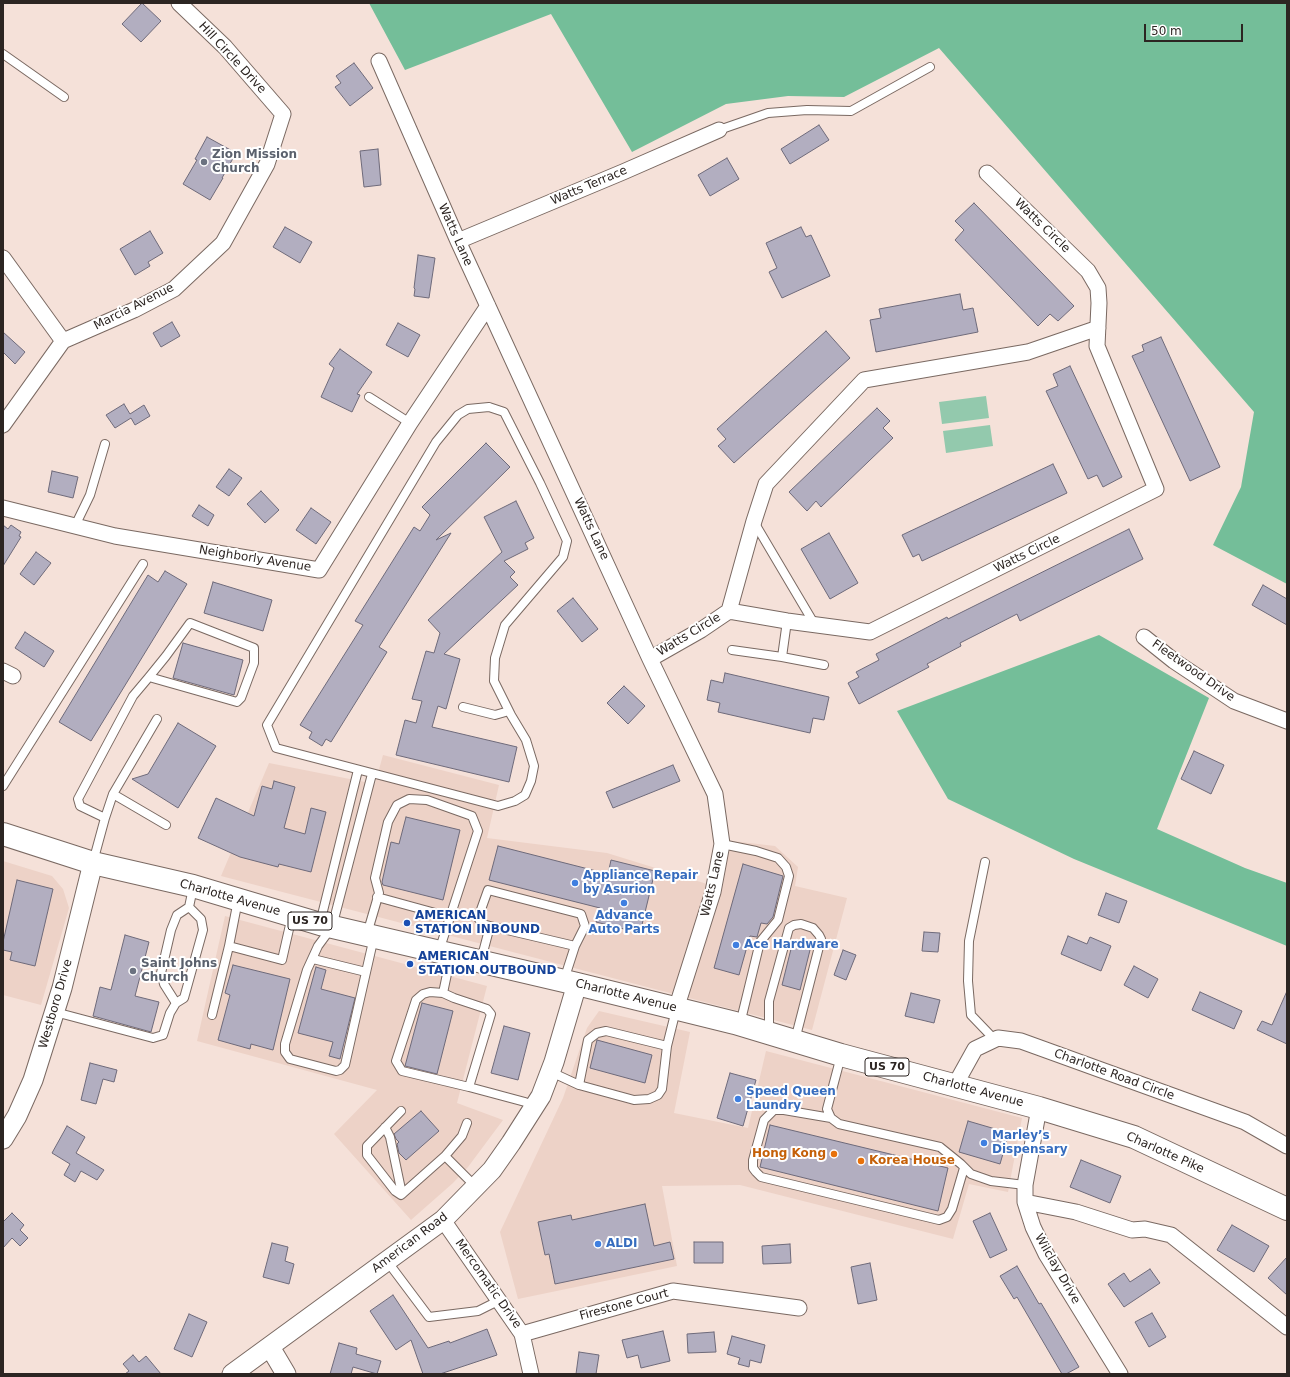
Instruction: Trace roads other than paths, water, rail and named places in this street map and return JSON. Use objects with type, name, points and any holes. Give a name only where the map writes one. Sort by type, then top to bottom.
[{"type":"main road","name":"Charlotte Avenue","points":[[3,834],[93,863],[193,886],[326,926],[571,982],[740,1025],[841,1055],[1039,1108]]},
{"type":"main road","name":"Charlotte Pike","points":[[1039,1108],[1134,1137],[1287,1209]]},
{"type":"street","name":"Hill Circle Drive","points":[[179,3],[225,47],[284,114]]},
{"type":"street","name":"Watts Lane","points":[[378,60],[458,241],[650,659],[715,794],[722,844],[713,892],[676,1009]]},
{"type":"street","name":"Marcia Avenue","points":[[63,341],[134,310],[174,289],[223,243],[267,164],[284,114]]},
{"type":"street","name":"Watts Terrace","points":[[458,241],[719,130]]},
{"type":"street","name":"Watts Circle","points":[[728,611],[870,632],[1156,489],[1097,346],[1098,288],[1088,271],[988,173]]},
{"type":"street","points":[[3,258],[63,341],[3,425]]},
{"type":"street","name":"Neighborly Avenue","points":[[3,508],[115,536],[319,570],[410,423],[488,306]]},
{"type":"street","name":"Watts Circle","points":[[650,659],[701,630],[728,611],[766,484],[864,380],[1028,352],[1098,328]]},
{"type":"street","name":"Fleetwood Drive","points":[[1144,637],[1174,661],[1234,701],[1287,721]]},
{"type":"street","name":"Westboro Drive","points":[[3,1139],[17,1116],[33,1080],[55,1012],[93,863]]},
{"type":"street","name":"American Road","points":[[232,1374],[443,1220],[492,1170],[541,1096],[551,1072],[571,982]]},
{"type":"street","name":"Charlotte Road Circle","points":[[955,1085],[976,1049],[998,1038],[1021,1041],[1245,1122],[1287,1146]]},
{"type":"street","name":"Wilclay Drive","points":[[1039,1108],[1025,1185],[1026,1202],[1033,1227],[1046,1254],[1120,1374]]},
{"type":"street","points":[[1026,1202],[1076,1212],[1132,1230],[1145,1229],[1171,1235],[1287,1327]]},
{"type":"street","name":"Mercomatic Drive","points":[[443,1220],[500,1300],[522,1334],[531,1374]]},
{"type":"street","name":"Firestone Court","points":[[522,1334],[673,1291],[799,1308]]},
{"type":"street","points":[[270,1347],[286,1374]]},
{"type":"lane","points":[[3,54],[64,97]]},
{"type":"lane","points":[[719,130],[768,114],[808,110],[851,111],[930,67]]},
{"type":"lane","points":[[369,397],[410,423]]},
{"type":"lane","points":[[489,408],[504,412],[567,541],[563,557],[505,625],[495,658],[494,681],[509,711],[526,740],[534,766],[531,781],[525,795],[515,801],[498,806],[276,748],[267,724],[436,442],[458,415],[468,409],[489,408]]},
{"type":"lane","points":[[75,526],[90,495],[105,444]]},
{"type":"lane","points":[[754,521],[815,625]]},
{"type":"lane","points":[[3,786],[143,564]]},
{"type":"lane","points":[[782,657],[788,621]]},
{"type":"lane","points":[[105,818],[80,806],[78,799],[133,696],[166,656],[190,623],[254,648],[254,663],[237,702],[149,677]]},
{"type":"lane","points":[[732,650],[824,665]]},
{"type":"lane","points":[[463,707],[495,715],[509,711]]},
{"type":"lane","points":[[93,863],[113,794],[157,719]]},
{"type":"lane","points":[[326,926],[358,770]]},
{"type":"lane","points":[[372,774],[326,926],[307,970],[285,1052],[290,1059],[336,1071],[340,1070],[345,1065],[366,972],[370,936],[378,893],[375,878],[388,822],[397,805],[409,798],[427,800],[472,816],[478,831],[450,917],[445,953],[443,993]]},
{"type":"lane","points":[[113,794],[166,825]]},
{"type":"lane","points":[[722,844],[756,851],[778,858],[786,867],[789,876],[778,920],[760,942],[740,1025]]},
{"type":"lane","points":[[985,862],[969,941],[968,981],[971,1015],[995,1040]]},
{"type":"lane","points":[[176,1003],[164,984],[161,973],[171,930],[177,915],[189,907],[193,886]]},
{"type":"lane","points":[[571,982],[576,946],[585,926],[581,914],[488,890],[478,918],[483,924],[576,946]]},
{"type":"lane","points":[[377,897],[450,917]]},
{"type":"lane","points":[[212,1015],[239,900]]},
{"type":"lane","points":[[55,1012],[153,1038],[163,1035],[170,1013],[176,1003],[184,998],[203,930],[201,919],[189,907]]},
{"type":"lane","points":[[229,946],[282,960],[292,916]]},
{"type":"lane","points":[[768,1033],[769,1001],[789,928],[794,925],[801,924],[813,928],[819,934],[821,939],[794,1041]]},
{"type":"lane","points":[[481,961],[490,926]]},
{"type":"lane","points":[[312,959],[366,972]]},
{"type":"lane","points":[[469,1087],[491,1014],[487,1009],[443,993],[430,992],[423,994],[416,1000],[396,1061],[402,1071],[525,1102],[534,1108]]},
{"type":"lane","points":[[551,1072],[579,1085],[634,1100],[649,1099],[658,1095],[662,1089],[667,1046],[676,1009]]},
{"type":"lane","points":[[579,1085],[588,1040],[597,1033],[606,1031],[667,1046]]},
{"type":"lane","points":[[831,1118],[827,1109],[841,1055]]},
{"type":"lane","points":[[964,1168],[952,1209],[947,1217],[939,1220],[761,1177],[753,1168],[753,1160],[764,1120],[774,1110],[784,1110],[831,1118],[839,1124],[940,1147],[972,1174],[991,1181],[1025,1185]]},
{"type":"lane","points":[[401,1111],[367,1146],[367,1155],[395,1191],[401,1195],[402,1194]]},
{"type":"lane","points":[[402,1194],[445,1156],[462,1136],[467,1123]]},
{"type":"lane","points":[[385,1127],[390,1137],[402,1194]]},
{"type":"lane","points":[[445,1156],[476,1187]]},
{"type":"lane","points":[[387,1261],[429,1317],[478,1310],[500,1300]]},
{"type":"place","name":"Zion Mission Church","points":[[204,162]]},
{"type":"place","name":"Appliance Repair by Asurion","points":[[575,883]]},
{"type":"place","name":"Advance Auto Parts","points":[[624,903]]},
{"type":"place","name":"AMERICAN STATION INBOUND","points":[[407,923]]},
{"type":"place","name":"Ace Hardware","points":[[736,945]]},
{"type":"place","name":"AMERICAN STATION OUTBOUND","points":[[410,964]]},
{"type":"place","name":"Saint Johns Church","points":[[133,971]]},
{"type":"place","name":"Speed Queen Laundry","points":[[738,1099]]},
{"type":"place","name":"Marley’s Dispensary","points":[[984,1143]]},
{"type":"place","name":"Hong Kong","points":[[834,1154]]},
{"type":"place","name":"Korea House","points":[[861,1161]]},
{"type":"place","name":"ALDI","points":[[598,1244]]}]
